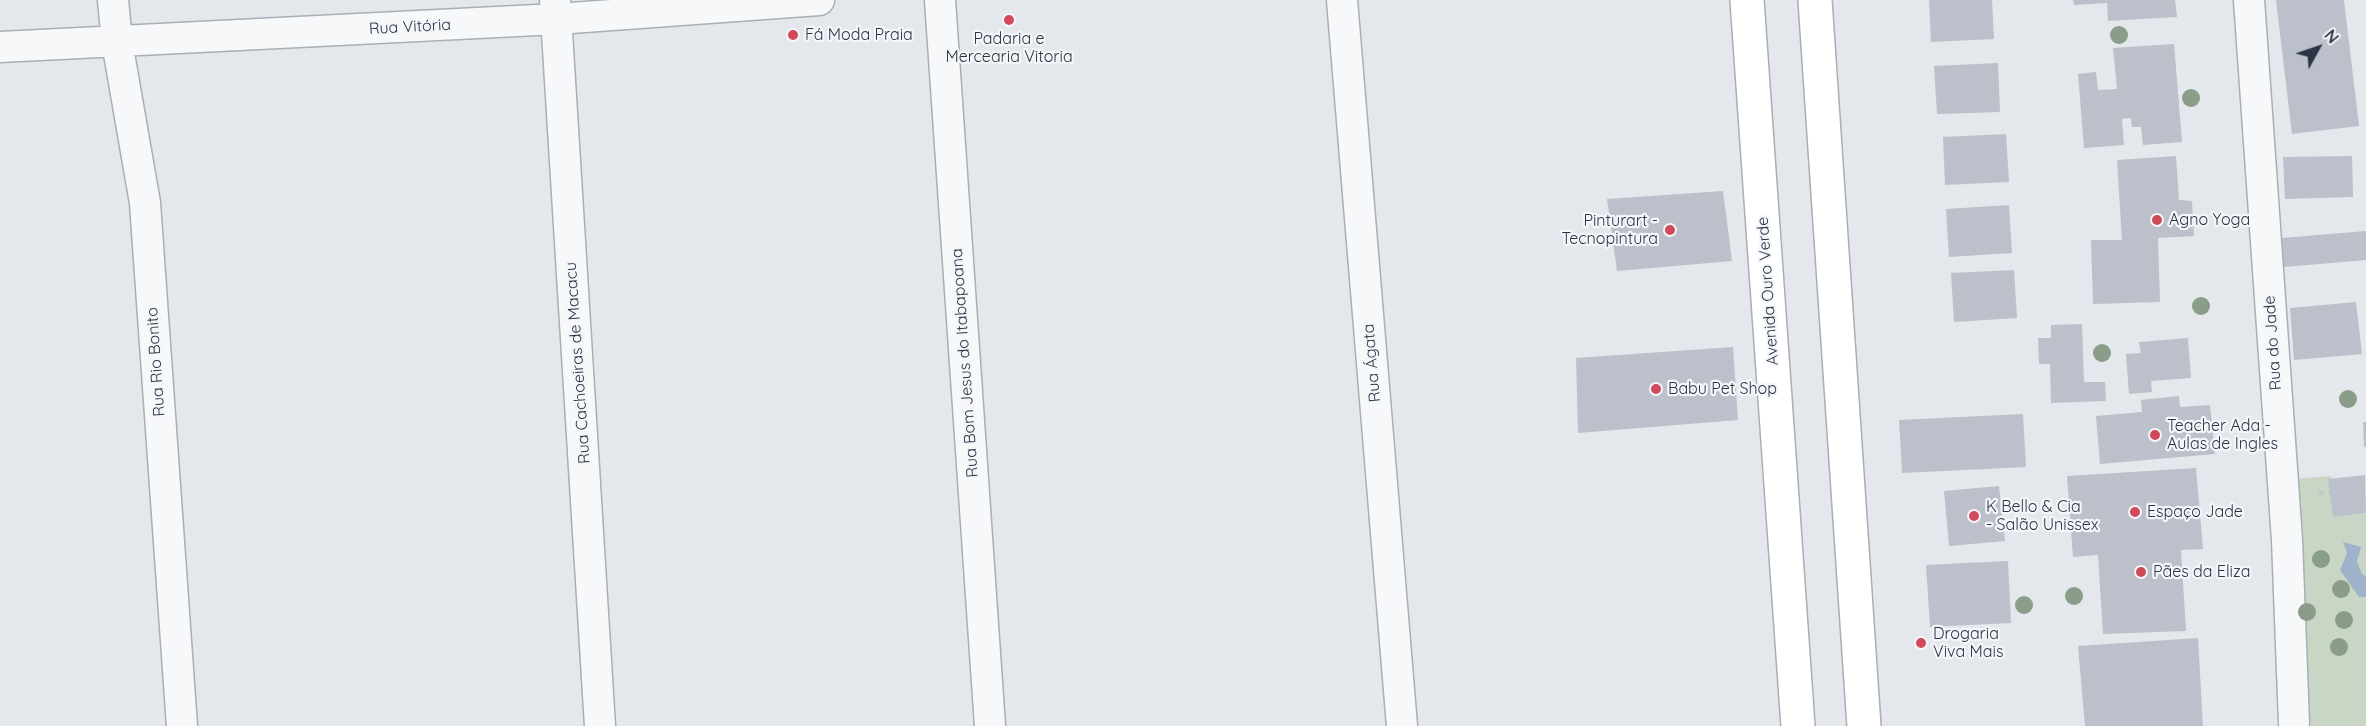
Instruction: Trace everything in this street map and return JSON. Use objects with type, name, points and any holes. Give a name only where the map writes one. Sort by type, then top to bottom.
[{"type":"street","name":"Rua Rio Bonito","points":[[113,0],[117,42],[145,203],[182,726]]},
{"type":"street","name":"Rua Vitória","points":[[0,47],[117,42],[556,10],[819,0]]},
{"type":"street","name":"Rua Bom Jesus do Itabapoana","points":[[940,0],[990,726]]},
{"type":"street","name":"Rua Ágata","points":[[1342,0],[1402,726]]},
{"type":"street","name":"Avenida Ouro Verde","points":[[1747,0],[1798,726]]},
{"type":"street","points":[[1815,0],[1864,726]]},
{"type":"street","name":"Rua do Jade","points":[[2249,0],[2287,540],[2294,723]]},
{"type":"street","name":"Rua Cachoeiras de Macacu","points":[[556,10],[600,726]]},
{"type":"green space","points":[[2331,476],[2334,516],[2366,513],[2366,726],[2309,726],[2292,534],[2291,479]]},
{"type":"water","points":[[2343,542],[2361,547],[2357,561],[2362,574],[2366,576],[2366,597],[2359,597],[2340,570],[2347,553]]},
{"type":"building","points":[[1929,0],[1992,0],[1994,39],[1931,42]]},
{"type":"building","points":[[2073,0],[2175,0],[2177,17],[2108,21],[2107,3],[2074,5]]},
{"type":"building","points":[[2276,0],[2344,0],[2359,126],[2292,134]]},
{"type":"building","points":[[2174,44],[2182,142],[2143,145],[2141,127],[2132,127],[2131,118],[2122,119],[2124,145],[2084,148],[2078,74],[2096,72],[2098,90],[2117,89],[2113,48]]},
{"type":"building","points":[[1998,63],[2000,112],[1937,114],[1934,66]]},
{"type":"building","points":[[2006,134],[2009,182],[1945,185],[1943,137]]},
{"type":"building","points":[[2176,156],[2179,200],[2192,201],[2194,236],[2158,238],[2160,302],[2093,304],[2091,240],[2122,240],[2117,160]]},
{"type":"building","points":[[2352,156],[2353,197],[2285,199],[2283,157]]},
{"type":"building","name":"Pinturart - Tecnopintura","points":[[1723,191],[1732,261],[1617,271],[1607,199]]},
{"type":"building","points":[[2009,205],[2012,253],[1949,257],[1946,209]]},
{"type":"building","points":[[2366,231],[2366,260],[2284,267],[2282,238]]},
{"type":"building","points":[[2014,270],[2017,318],[1954,322],[1951,273]]},
{"type":"building","points":[[2356,302],[2362,354],[2294,360],[2290,308]]},
{"type":"building","points":[[2082,324],[2084,382],[2105,382],[2106,401],[2051,403],[2050,364],[2039,364],[2038,338],[2051,338],[2051,325]]},
{"type":"building","points":[[2188,338],[2191,378],[2151,381],[2152,392],[2129,394],[2126,354],[2141,353],[2139,342]]},
{"type":"building","name":"Babu Pet Shop","points":[[1733,347],[1738,420],[1578,433],[1576,358]]},
{"type":"building","name":"Teacher Ada - Aulas de Ingles","points":[[2179,396],[2180,407],[2210,405],[2215,454],[2100,464],[2096,416],[2142,412],[2141,400]]},
{"type":"building","points":[[2023,414],[2026,467],[1902,473],[1899,420]]},
{"type":"building","points":[[2363,422],[2366,422],[2366,447],[2364,447]]},
{"type":"building","name":"Espaço Jade","points":[[2196,468],[2203,549],[2181,550],[2186,631],[2103,634],[2098,555],[2073,557],[2067,476]]},
{"type":"building","points":[[2365,475],[2366,513],[2333,517],[2328,479]]},
{"type":"building","name":"K Bello & Cia - Salão Unissex","points":[[1999,486],[2005,541],[1949,546],[1944,491]]},
{"type":"building","points":[[2008,561],[2011,623],[1930,627],[1926,565]]},
{"type":"building","points":[[2198,638],[2203,726],[2085,726],[2078,646]]},
{"type":"place","name":"Padaria e Mercearia Vitoria","points":[[1009,20]]},
{"type":"place","name":"Fá Moda Praia","points":[[793,35]]},
{"type":"place","name":"Agno Yoga","points":[[2157,220]]},
{"type":"place","name":"Pinturart - Tecnopintura","points":[[1670,230]]},
{"type":"place","name":"Babu Pet Shop","points":[[1656,389]]},
{"type":"place","name":"Teacher Ada - Aulas de Ingles","points":[[2155,435]]},
{"type":"place","name":"Espaço Jade","points":[[2135,512]]},
{"type":"place","name":"K Bello & Cia - Salão Unissex","points":[[1974,516]]},
{"type":"place","name":"Pães da Eliza","points":[[2141,572]]},
{"type":"place","name":"Drogaria Viva Mais","points":[[1921,643]]}]
